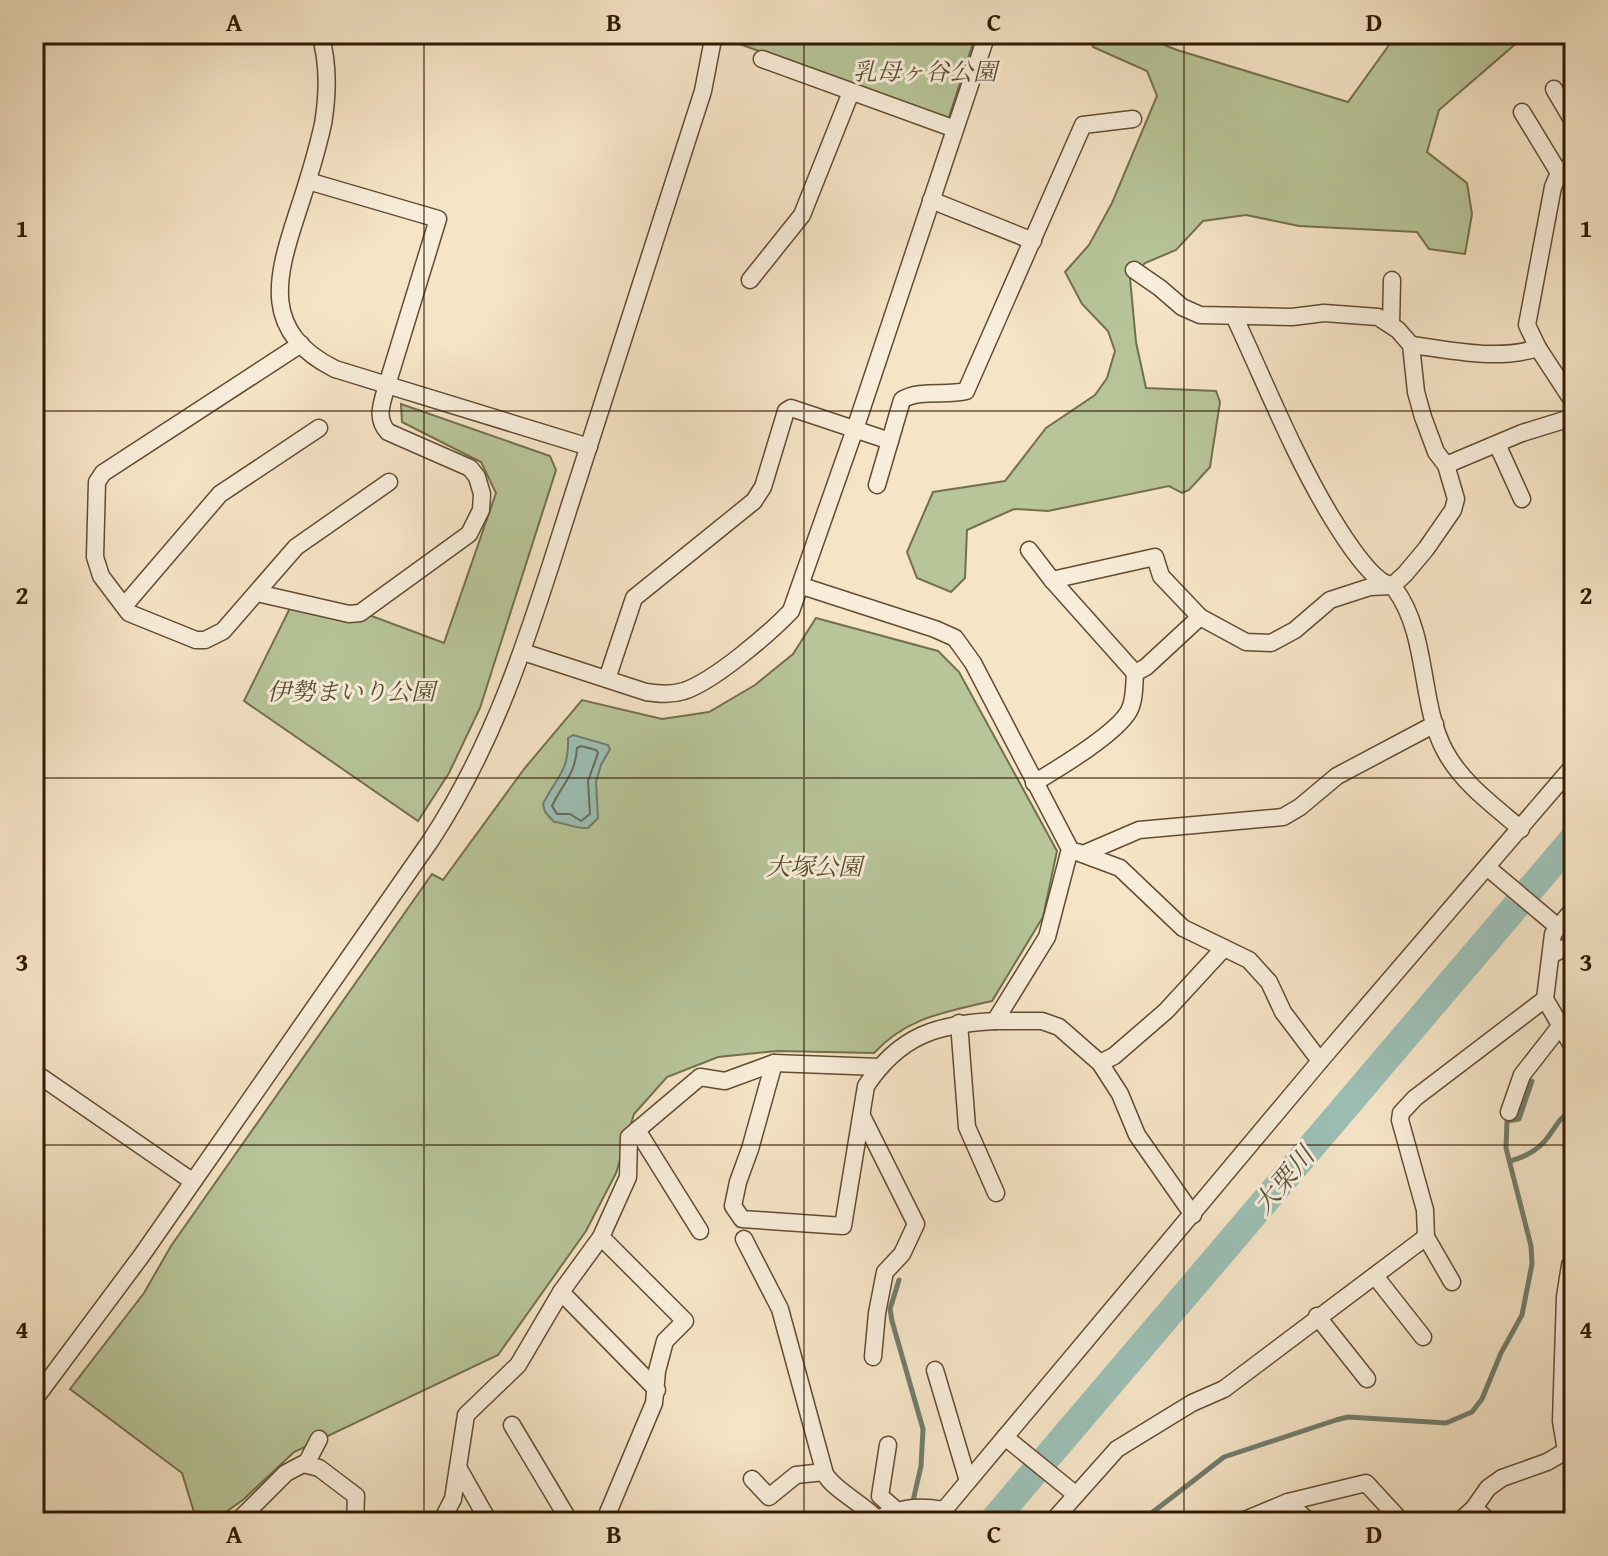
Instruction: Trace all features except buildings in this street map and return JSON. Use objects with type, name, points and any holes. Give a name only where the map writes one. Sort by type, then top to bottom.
[{"type":"street","points":[[34,50],[39,34]]},
{"type":"street","points":[[320,34],[327,72],[327,100],[321,135],[282,260],[278,285],[284,317],[301,344],[335,369],[589,447]]},
{"type":"street","points":[[34,1400],[142,1255],[452,808],[485,748],[523,652],[589,447],[703,91],[714,34]]},
{"type":"street","points":[[523,652],[646,692],[667,695],[698,685],[791,611],[987,34]]},
{"type":"street","points":[[762,59],[955,129]]},
{"type":"street","points":[[1554,89],[1574,123]]},
{"type":"street","points":[[750,280],[802,215],[851,92]]},
{"type":"street","points":[[1522,112],[1559,173]]},
{"type":"street","points":[[877,485],[902,400],[909,396],[966,391],[1083,125],[1133,119]]},
{"type":"street","points":[[1574,164],[1559,173],[1553,187],[1527,325],[1538,348],[1574,403]]},
{"type":"street","points":[[257,593],[349,614],[360,613],[469,534],[481,510],[482,494],[477,477],[470,468],[388,432],[381,424],[380,411],[387,385],[438,219],[308,181]]},
{"type":"street","points":[[931,200],[1033,241]]},
{"type":"street","points":[[1134,270],[1182,307],[1200,315],[1292,317],[1324,313],[1378,317],[1411,345],[1497,356],[1538,348]]},
{"type":"street","points":[[1391,325],[1392,280]]},
{"type":"street","points":[[1234,316],[1333,520],[1369,569],[1381,582],[1392,586],[1408,617],[1445,752],[1485,799],[1521,829]]},
{"type":"street","points":[[301,344],[103,473],[97,482],[95,557],[101,576],[129,613],[196,640],[205,640],[223,631],[296,547],[389,482]]},
{"type":"street","points":[[1052,580],[1155,557],[1161,576],[1200,617],[1257,645],[1271,643],[1295,630],[1330,600],[1370,587],[1392,586],[1419,557],[1453,510],[1456,499],[1446,465],[1436,452],[1423,417],[1416,392],[1411,345]]},
{"type":"street","points":[[607,679],[634,598],[754,501],[763,487],[786,411],[791,408],[890,441]]},
{"type":"street","points":[[1446,465],[1574,417]]},
{"type":"street","points":[[124,606],[220,494],[319,428]]},
{"type":"street","points":[[1497,444],[1522,499]]},
{"type":"street","points":[[1029,550],[1135,673],[1129,713],[1078,755],[1034,783]]},
{"type":"street","points":[[802,586],[955,638],[973,663],[1034,783],[1077,852],[1120,868],[1183,928],[1249,960],[1269,982],[1283,1012],[1320,1061]]},
{"type":"street","points":[[1135,673],[1146,667],[1200,617]]},
{"type":"street","points":[[1077,852],[1139,830],[1283,817],[1337,776],[1435,724]]},
{"type":"street","points":[[744,1239],[780,1309],[829,1481],[864,1505],[875,1521],[896,1510],[925,1507],[944,1510],[1320,1061],[1490,870],[1574,765]]},
{"type":"street","points":[[995,1021],[1047,937],[1077,852]]},
{"type":"street","points":[[1490,870],[1556,926]]},
{"type":"street","points":[[1452,1282],[1426,1237],[1425,1210],[1400,1120],[1401,1113],[1415,1098],[1545,999],[1553,934],[1556,926],[1574,908]]},
{"type":"street","points":[[1551,955],[1574,943]]},
{"type":"street","points":[[1100,1063],[1114,1056],[1166,1011],[1224,948]]},
{"type":"street","points":[[1545,999],[1568,1022],[1574,1049]]},
{"type":"street","points":[[774,1063],[733,1206],[742,1219],[843,1226],[866,1086],[879,1067],[932,1029],[959,1023],[995,1021],[1042,1021],[1059,1027],[1100,1063],[1120,1094],[1137,1135],[1193,1215]]},
{"type":"street","points":[[1509,1112],[1522,1075],[1568,1022]]},
{"type":"street","points":[[959,1023],[967,1127],[996,1193]]},
{"type":"street","points":[[441,1522],[453,1499],[466,1415],[518,1365],[561,1292],[601,1237],[628,1177],[629,1137],[700,1077],[725,1081],[774,1063],[879,1067]]},
{"type":"street","points":[[34,1072],[192,1181]]},
{"type":"street","points":[[862,1116],[916,1224],[902,1254],[885,1272],[873,1357]]},
{"type":"street","points":[[637,1130],[700,1231]]},
{"type":"street","points":[[601,1237],[685,1321],[665,1341],[657,1371],[654,1403],[604,1522]]},
{"type":"street","points":[[1052,1522],[1073,1493],[1117,1449],[1192,1403],[1224,1389],[1317,1316],[1426,1237]]},
{"type":"street","points":[[1459,1522],[1488,1488],[1502,1478],[1547,1462],[1566,1451],[1561,1421],[1565,1297],[1570,1265],[1574,1261]]},
{"type":"street","points":[[1375,1276],[1423,1337]]},
{"type":"street","points":[[561,1292],[657,1390]]},
{"type":"street","points":[[1317,1316],[1367,1379]]},
{"type":"street","points":[[935,1370],[968,1481]]},
{"type":"street","points":[[512,1425],[570,1522]]},
{"type":"street","points":[[1007,1438],[1073,1493]]},
{"type":"street","points":[[237,1522],[286,1473],[306,1464],[319,1439]]},
{"type":"street","points":[[888,1445],[880,1496],[896,1510]]},
{"type":"street","points":[[306,1464],[319,1468],[356,1496],[355,1522]]},
{"type":"street","points":[[459,1469],[489,1522]]},
{"type":"street","points":[[752,1479],[769,1497],[796,1475],[824,1472]]},
{"type":"street","points":[[1240,1522],[1288,1502],[1366,1483],[1402,1522]]},
{"type":"street","points":[[1288,1502],[1309,1522]]},
{"type":"street","points":[[1474,1508],[1490,1522]]},
{"type":"green space","name":"乳母ヶ谷公園","points":[[734,34],[976,34],[948,120],[734,42]]},
{"type":"green space","points":[[1090,34],[1137,34],[1177,50],[1348,102],[1397,34],[1527,34],[1439,110],[1427,152],[1467,183],[1472,214],[1465,254],[1429,249],[1417,232],[1299,226],[1246,215],[1203,221],[1176,250],[1145,263],[1130,278],[1136,342],[1146,388],[1216,391],[1220,402],[1210,467],[1189,490],[1182,493],[1169,486],[1048,511],[1014,509],[967,530],[965,578],[951,592],[917,578],[907,552],[933,492],[1005,481],[1046,428],[1095,395],[1107,378],[1115,351],[1108,331],[1082,304],[1065,272],[1089,245],[1112,203],[1157,96],[1147,71],[1093,47]]},
{"type":"green space","name":"伊勢まいり公園","points":[[401,404],[550,456],[556,470],[480,708],[449,773],[418,821],[244,701],[290,608],[369,615],[444,643],[496,493],[481,462],[402,422]]},
{"type":"green space","name":"大塚公園","points":[[816,618],[938,651],[959,672],[1057,851],[1043,917],[992,1001],[914,1024],[900,1031],[874,1053],[777,1051],[718,1057],[667,1077],[634,1114],[616,1173],[586,1231],[498,1355],[294,1452],[244,1499],[212,1522],[197,1522],[182,1473],[70,1389],[144,1293],[171,1246],[432,874],[443,880],[524,769],[582,700],[662,719],[709,712],[755,685],[793,654]]},
{"type":"water","points":[[573,735],[608,745],[610,749],[596,782],[598,818],[588,828],[554,822],[545,812],[543,804],[561,774],[568,738]]},
{"type":"waterway","name":"大栗川","points":[[992,1522],[1574,838]]},
{"type":"waterway","points":[[1140,1522],[1224,1457],[1348,1417],[1446,1423],[1472,1412],[1482,1399],[1501,1353],[1522,1315],[1532,1264],[1531,1246],[1506,1148],[1507,1121],[1519,1119],[1532,1081]]},
{"type":"waterway","points":[[1510,1161],[1539,1146],[1560,1120],[1574,1110]]},
{"type":"waterway","points":[[899,1280],[890,1309],[923,1429],[921,1466],[913,1501]]},
{"type":"waterway","points":[[916,1517],[919,1522]]}]
